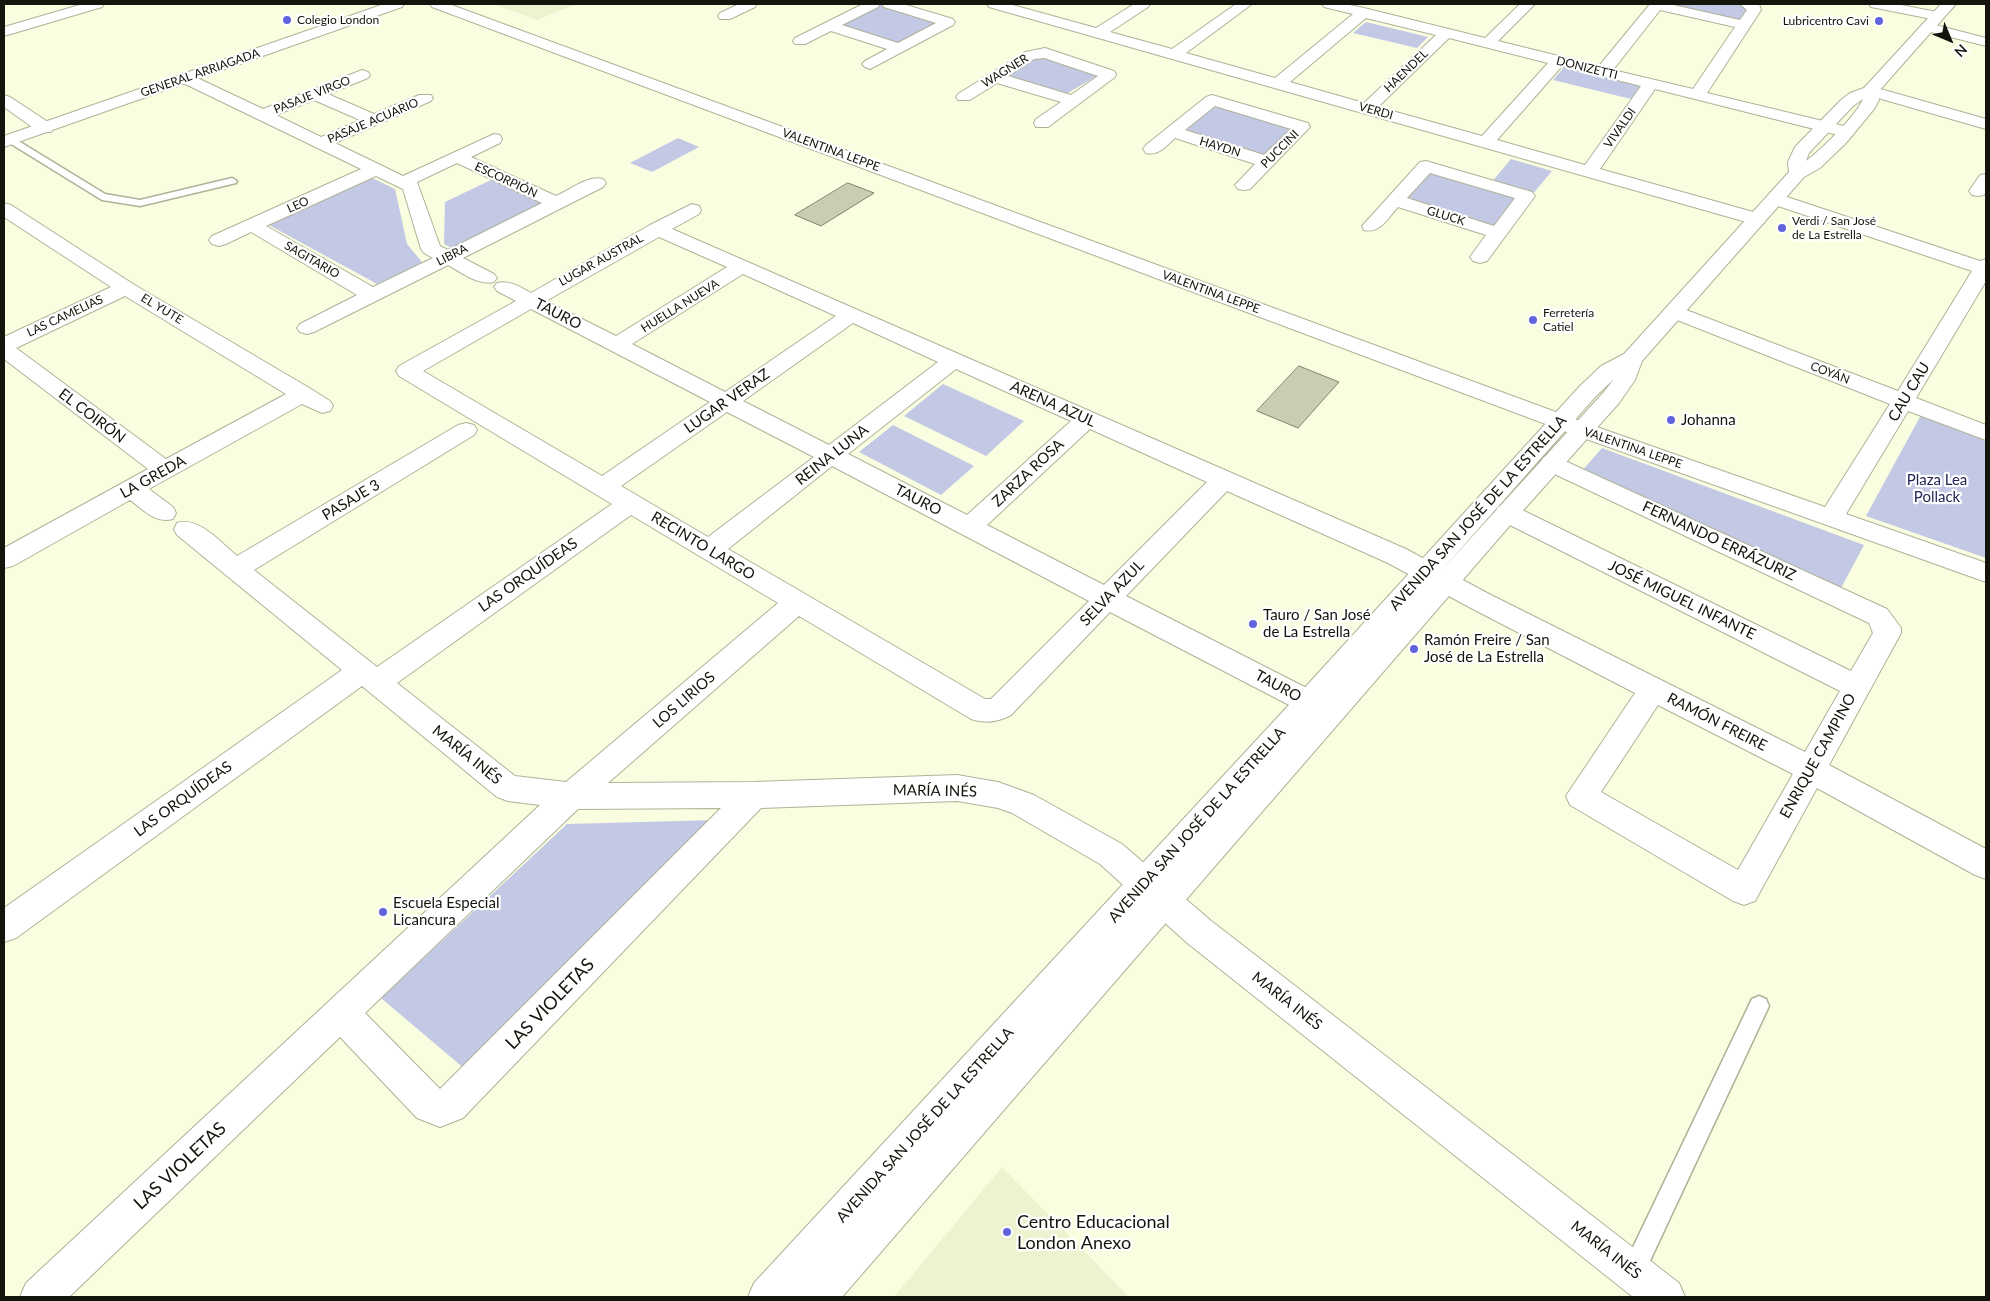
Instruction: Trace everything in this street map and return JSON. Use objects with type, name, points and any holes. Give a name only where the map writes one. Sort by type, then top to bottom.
[{"type":"street","points":[[4,32],[97,4]]},
{"type":"street","name":"GENERAL ARRIAGADA","points":[[8,141],[397,4]]},
{"type":"street","name":"VALENTINA LEPPE","points":[[437,4],[1560,422],[1986,573]]},
{"type":"street","points":[[725,16],[750,4]]},
{"type":"street","points":[[800,41],[873,4]]},
{"type":"street","points":[[870,64],[948,22],[915,7],[889,4]]},
{"type":"street","points":[[1077,63],[1143,4]]},
{"type":"street","points":[[1174,54],[1245,4]]},
{"type":"street","name":"DONIZETTI","points":[[1329,4],[1846,132]]},
{"type":"street","points":[[1488,43],[1528,4]]},
{"type":"street","points":[[1603,72],[1656,4],[1744,25]]},
{"type":"street","points":[[1876,4],[1986,42]]},
{"type":"street","name":"AVENIDA SAN JOSÉ DE LA ESTRELLA","points":[[1798,173],[1796,162],[1801,151],[1847,103],[1856,96],[1870,91],[1949,4]]},
{"type":"street","name":"VERDI","points":[[1005,5],[1097,45],[1116,38],[1174,54],[1272,96],[1366,109],[1757,219]]},
{"type":"street","points":[[1698,95],[1754,10],[1750,5]]},
{"type":"street","points":[[1404,22],[1418,10]]},
{"type":"street","points":[[1272,96],[1364,12]]},
{"type":"street","points":[[830,26],[900,48]]},
{"type":"street","name":"HAENDEL","points":[[1366,109],[1446,33]]},
{"type":"street","name":"WAGNER","points":[[964,97],[1033,54],[1044,53],[1104,71],[1108,75],[1042,123]]},
{"type":"street","points":[[1482,169],[1494,145],[1558,61]]},
{"type":"street","name":"PASAJE VIRGO","points":[[262,115],[362,75]]},
{"type":"street","points":[[995,77],[1074,101]]},
{"type":"street","points":[[185,78],[404,182],[494,139]]},
{"type":"street","name":"VIVALDI","points":[[1589,172],[1651,84]]},
{"type":"street","points":[[1870,91],[1986,124]]},
{"type":"street","name":"AVENIDA SAN JOSÉ DE LA ESTRELLA","points":[[768,1297],[1154,892],[1435,578],[1560,422],[1598,380],[1610,371],[1632,360],[1798,173],[1826,155],[1866,109],[1871,100],[1870,91]]},
{"type":"street","points":[[315,94],[373,120]]},
{"type":"street","name":"PUCCINI","points":[[1152,149],[1212,100],[1272,96],[1302,127],[1244,185]]},
{"type":"street","name":"PASAJE ACUARIO","points":[[321,143],[425,98]]},
{"type":"street","points":[[4,100],[45,128]]},
{"type":"street","name":"HAYDN","points":[[1173,132],[1267,162]]},
{"type":"street","name":"ESCORPIÓN","points":[[457,157],[556,204]]},
{"type":"street","points":[[1371,226],[1426,166],[1482,169],[1526,196],[1480,257]]},
{"type":"street","name":"LEO","points":[[219,240],[376,169]]},
{"type":"street","name":"TAURO","points":[[404,182],[412,186],[431,249],[1320,708]]},
{"type":"street","name":"LIBRA","points":[[307,328],[597,183]]},
{"type":"street","points":[[1775,198],[1986,267]]},
{"type":"street","name":"GLUCK","points":[[1394,200],[1498,232]]},
{"type":"street","name":"EL YUTE","points":[[4,209],[126,288],[312,400]]},
{"type":"street","name":"LUGAR AUSTRAL","points":[[407,371],[692,210]]},
{"type":"street","name":"SAGITARIO","points":[[252,225],[372,295]]},
{"type":"street","name":"ARENA AZUL","points":[[658,229],[1397,556],[1435,578]]},
{"type":"street","name":"HUELLA NUEVA","points":[[617,345],[742,266]]},
{"type":"street","name":"CAU CAU","points":[[1832,518],[1986,267]]},
{"type":"street","name":"LAS CAMELIAS","points":[[4,345],[126,288]]},
{"type":"street","name":"COYÁN","points":[[1674,312],[1986,433]]},
{"type":"street","name":"LUGAR VERAZ","points":[[603,487],[852,315]]},
{"type":"street","name":"EL COIRÓN","points":[[9,360],[165,470]]},
{"type":"street","name":"REINA LUNA","points":[[709,550],[954,360]]},
{"type":"street","name":"AVENIDA SAN JOSÉ DE LA ESTRELLA","points":[[1435,578],[1507,513],[1618,389],[1627,375],[1632,360]]},
{"type":"street","name":"RECINTO LARGO","points":[[407,371],[981,711],[995,710],[1001,707]]},
{"type":"street","name":"LA GREDA","points":[[5,556],[165,470],[312,400]]},
{"type":"street","name":"ZARZA ROSA","points":[[970,527],[1087,419]]},
{"type":"street","name":"PASAJE 3","points":[[235,569],[466,430]]},
{"type":"street","name":"FERNANDO ERRÁZURIZ","points":[[1552,463],[1869,611],[1884,622]]},
{"type":"street","name":"SELVA AZUL","points":[[1001,707],[1224,479]]},
{"type":"street","name":"MARÍA INÉS","points":[[132,488],[508,788],[571,796],[754,795],[957,788],[992,794],[1022,804],[1111,854],[1198,931],[1665,1297]]},
{"type":"street","name":"LAS ORQUÍDEAS","points":[[4,927],[369,676],[630,503]]},
{"type":"street","name":"JOSÉ MIGUEL INFANTE","points":[[1507,513],[1857,687]]},
{"type":"street","name":"RAMÓN FREIRE","points":[[1435,578],[1810,769],[1986,865]]},
{"type":"street","name":"LOS LIRIOS","points":[[571,796],[797,602]]},
{"type":"street","name":"ENRIQUE CAMPINO","points":[[1653,689],[1581,796],[1744,890],[1887,633],[1884,622]]},
{"type":"street","name":"LAS VIOLETAS","points":[[341,1013],[430,1105],[442,1109],[450,1105],[754,795]]},
{"type":"street","name":"LAS VIOLETAS","points":[[40,1297],[571,796]]},
{"type":"street","name":"AVENIDA SAN JOSÉ DE LA ESTRELLA","points":[[815,1297],[1154,892]]},
{"type":"lane","points":[[8,141],[102,196],[140,203],[232,181]]},
{"type":"lane","points":[[1633,1272],[1759,1006]]},
{"type":"shaded area","points":[[493,4],[577,4],[537,20]]},
{"type":"shaded area","name":"Centro Educacional London Anexo","points":[[1002,1167],[1129,1297],[894,1297]]},
{"type":"green space","points":[[880,4],[938,23],[899,44],[839,24]]},
{"type":"green space","points":[[1663,4],[1764,4],[1749,8],[1742,21]]},
{"type":"green space","points":[[1366,22],[1428,37],[1417,48],[1353,33]]},
{"type":"green space","points":[[1034,56],[1042,56],[1095,72],[1097,76],[1066,94],[1007,75]]},
{"type":"green space","points":[[1565,66],[1641,85],[1631,99],[1553,80]]},
{"type":"green space","points":[[1214,105],[1294,128],[1262,157],[1181,131]]},
{"type":"green space","points":[[678,138],[699,147],[652,172],[630,163]]},
{"type":"green space","points":[[1511,159],[1552,171],[1532,195],[1491,183]]},
{"type":"green space","points":[[1428,171],[1516,197],[1493,227],[1402,199]]},
{"type":"green space","points":[[370,177],[395,189],[407,244],[422,262],[379,285],[267,224]]},
{"type":"green space","points":[[491,180],[543,204],[455,250],[444,244],[445,202]]},
{"type":"green space","points":[[943,384],[1024,421],[986,456],[904,416]]},
{"type":"green space","name":"Plaza Lea Pollack","points":[[1921,415],[1986,441],[1986,558],[1866,516]]},
{"type":"green space","points":[[893,425],[974,466],[941,495],[859,452]]},
{"type":"green space","points":[[1602,448],[1864,545],[1839,592],[1581,472]]},
{"type":"green space","points":[[715,820],[466,1070],[381,998],[567,824]]},
{"type":"building","points":[[848,183],[874,193],[821,226],[795,215]]},
{"type":"building","points":[[1299,366],[1339,382],[1298,428],[1257,411]]},
{"type":"place","name":"Colegio London","points":[[287,20]]},
{"type":"place","name":"Lubricentro Cavi","points":[[1879,21]]},
{"type":"place","name":"Verdi / San José de La Estrella","points":[[1782,228]]},
{"type":"place","name":"Ferretería Catiel","points":[[1533,320]]},
{"type":"place","name":"Johanna","points":[[1671,420]]},
{"type":"place","name":"Tauro / San José de La Estrella","points":[[1253,624]]},
{"type":"place","name":"Ramón Freire / San José de La Estrella","points":[[1414,649]]},
{"type":"place","name":"Escuela Especial Licancura","points":[[383,912]]},
{"type":"place","name":"Centro Educacional London Anexo","points":[[1007,1232]]}]
